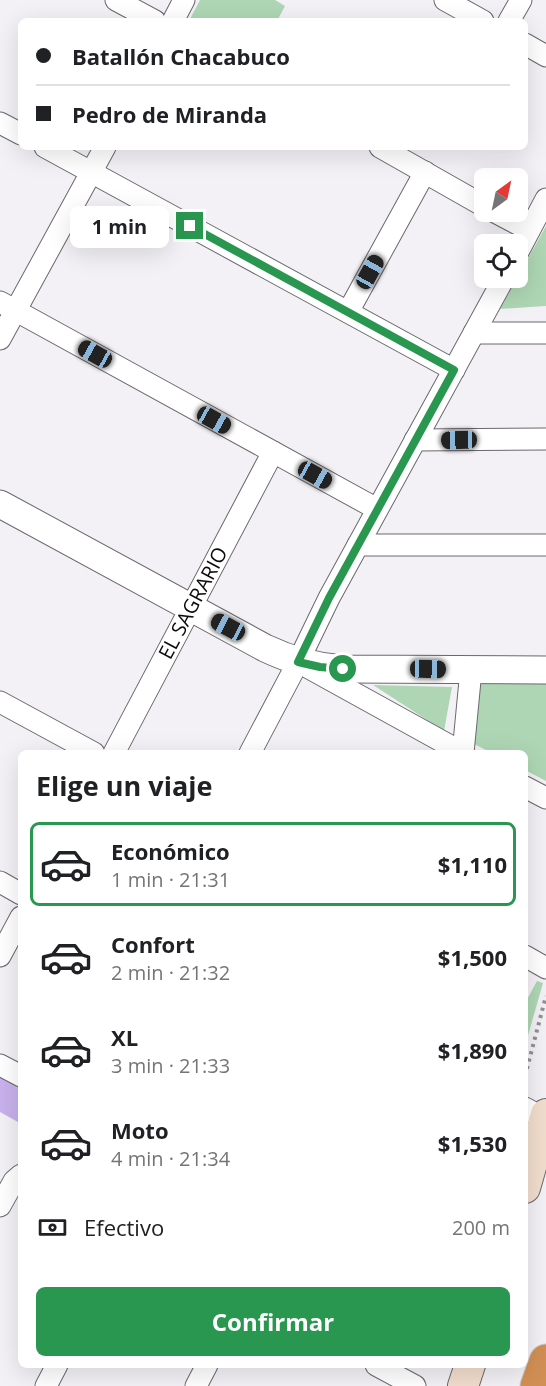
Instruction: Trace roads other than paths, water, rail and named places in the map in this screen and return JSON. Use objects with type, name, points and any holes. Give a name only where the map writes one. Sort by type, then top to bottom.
[{"type":"highway","points":[[537,1386],[546,1360]]},
{"type":"main road","points":[[528,1172],[539,1113]]},
{"type":"main road","points":[[463,1386],[469,1368]]},
{"type":"street","points":[[116,0],[149,18]]},
{"type":"street","points":[[175,18],[184,0]]},
{"type":"street","points":[[445,0],[478,18]]},
{"type":"street","points":[[511,18],[521,0]]},
{"type":"street","points":[[528,46],[546,56]]},
{"type":"street","points":[[0,123],[18,132]]},
{"type":"street","points":[[51,150],[454,370]]},
{"type":"street","points":[[0,339],[8,307],[103,150]]},
{"type":"street","points":[[385,150],[474,200]]},
{"type":"street","points":[[348,312],[425,172]]},
{"type":"street","points":[[527,234],[546,199]]},
{"type":"street","points":[[514,222],[529,230]]},
{"type":"street","points":[[252,750],[298,662],[316,622],[499,288]]},
{"type":"street","points":[[8,307],[377,509]]},
{"type":"street","points":[[474,333],[546,333]]},
{"type":"street","points":[[415,440],[546,439]]},
{"type":"street","name":"EL SAGRARIO","points":[[116,750],[273,452]]},
{"type":"street","points":[[0,504],[281,656],[298,662],[343,669],[546,670]]},
{"type":"street","points":[[358,545],[546,545]]},
{"type":"street","points":[[298,662],[458,750]]},
{"type":"street","points":[[463,750],[471,670]]},
{"type":"street","points":[[0,702],[88,750]]},
{"type":"street","points":[[528,789],[546,798]]},
{"type":"street","points":[[0,882],[18,892]]},
{"type":"street","points":[[0,956],[18,922]]},
{"type":"street","points":[[528,958],[546,968]]},
{"type":"street","points":[[0,1065],[18,1075]]},
{"type":"street","points":[[0,1206],[18,1178]]},
{"type":"street","points":[[46,1386],[55,1368]]},
{"type":"street","points":[[196,1386],[205,1368]]},
{"type":"street","points":[[382,1368],[415,1386]]}]
